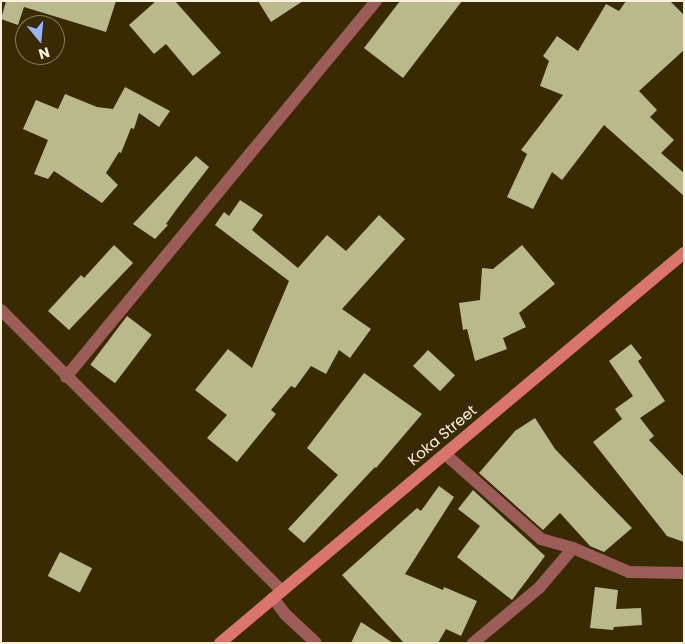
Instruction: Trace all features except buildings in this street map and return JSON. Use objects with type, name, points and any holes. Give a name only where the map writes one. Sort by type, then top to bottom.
[{"type":"main road","name":"Koka Street","points":[[220,643],[684,253]]},
{"type":"street","points":[[66,377],[376,1]]},
{"type":"street","points":[[1,310],[278,595],[285,614],[316,643]]},
{"type":"street","points":[[445,454],[541,539],[573,548],[629,572],[684,573]]},
{"type":"street","points":[[473,643],[539,588],[573,548]]}]
